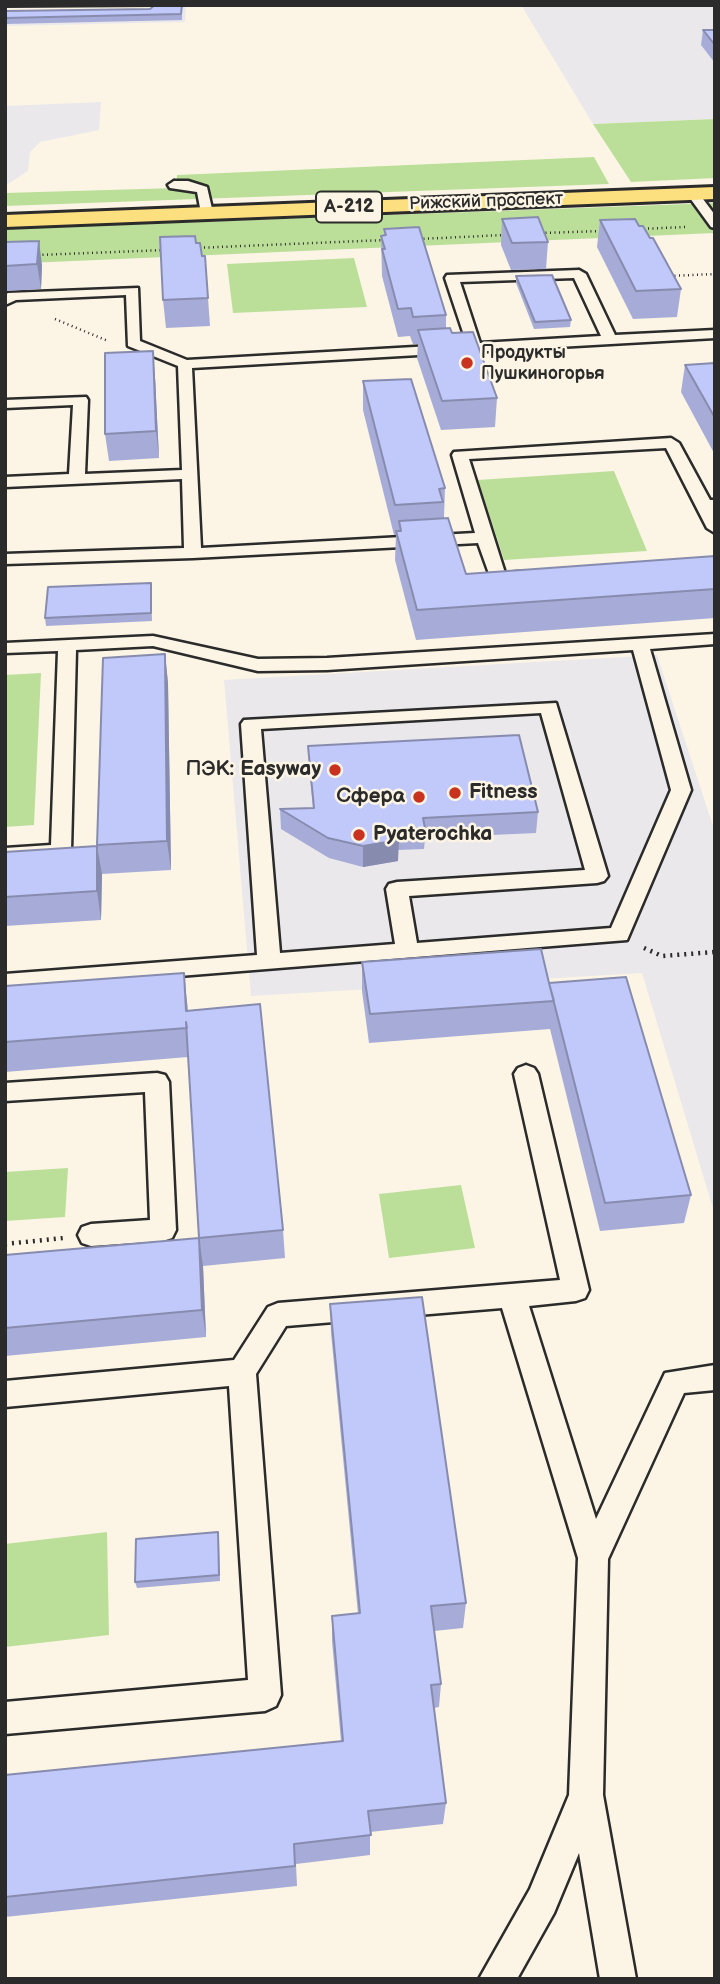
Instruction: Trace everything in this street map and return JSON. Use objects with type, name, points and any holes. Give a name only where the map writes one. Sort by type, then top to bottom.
[{"type":"highway","name":"Рижский проспект","points":[[5,221],[715,193]]},
{"type":"lane","points":[[5,11],[115,7],[150,9]]},
{"type":"lane","points":[[174,184],[203,190],[207,213]]},
{"type":"lane","points":[[693,194],[715,224]]},
{"type":"lane","points":[[475,348],[452,278],[579,274],[610,340]]},
{"type":"lane","points":[[5,301],[13,296],[133,291],[133,343],[185,364],[715,334]]},
{"type":"lane","points":[[185,364],[193,553]]},
{"type":"lane","points":[[5,404],[81,400],[77,479]]},
{"type":"lane","points":[[539,576],[498,578],[460,455],[671,443],[709,505],[715,528]]},
{"type":"lane","points":[[5,482],[191,474]]},
{"type":"lane","points":[[5,559],[193,553],[485,538]]},
{"type":"lane","points":[[5,648],[153,641],[258,665],[327,664],[715,639]]},
{"type":"lane","points":[[5,982],[619,935],[681,790],[640,644]]},
{"type":"lane","points":[[5,855],[61,851],[68,646]]},
{"type":"lane","points":[[269,960],[251,724],[549,707],[597,876],[397,889],[407,951]]},
{"type":"lane","points":[[5,1718],[265,1695],[242,1372],[278,1315],[576,1290],[526,1074]]},
{"type":"lane","points":[[5,1092],[157,1082],[163,1230],[91,1235]]},
{"type":"lane","points":[[512,1296],[593,1558],[586,1795],[618,1979]]},
{"type":"lane","points":[[5,1394],[242,1372]]},
{"type":"lane","points":[[593,1558],[675,1382],[715,1377]]},
{"type":"lane","points":[[497,1979],[542,1901],[586,1795]]},
{"type":"path","points":[[631,230],[687,227]]},
{"type":"path","points":[[534,234],[603,231]]},
{"type":"path","points":[[409,239],[506,235]]},
{"type":"path","points":[[186,249],[395,240]]},
{"type":"path","points":[[33,255],[172,249]]},
{"type":"path","points":[[662,276],[715,274]]},
{"type":"path","points":[[52,318],[112,343]]},
{"type":"path","points":[[619,935],[662,957],[715,952]]},
{"type":"path","points":[[5,1244],[91,1235]]},
{"type":"shaded area","points":[[5,5],[186,5],[185,22],[5,26]]},
{"type":"shaded area","points":[[521,5],[715,5],[715,119],[593,124]]},
{"type":"shaded area","points":[[101,102],[99,130],[40,142],[30,152],[28,171],[5,186],[5,106]]},
{"type":"shaded area","points":[[657,655],[715,832],[715,1215],[642,973],[251,996],[224,680]]},
{"type":"green space","points":[[715,119],[715,178],[631,182],[593,124]]},
{"type":"green space","points":[[594,157],[609,184],[5,206],[5,193],[176,188],[177,175]]},
{"type":"green space","points":[[715,203],[715,233],[5,264],[5,229]]},
{"type":"green space","points":[[354,258],[367,307],[233,313],[227,264]]},
{"type":"green space","points":[[614,471],[647,551],[504,560],[478,480]]},
{"type":"green space","points":[[41,673],[34,825],[5,827],[5,675]]},
{"type":"green space","points":[[68,1168],[65,1217],[5,1221],[5,1172]]},
{"type":"green space","points":[[461,1185],[475,1248],[389,1258],[379,1194]]},
{"type":"green space","points":[[107,1532],[109,1635],[5,1647],[5,1544]]},
{"type":"building","points":[[155,5],[182,5],[181,14],[5,18],[5,11],[150,9]]},
{"type":"building","points":[[703,30],[715,30],[715,45]]},
{"type":"building","points":[[538,217],[548,242],[512,243],[502,219]]},
{"type":"building","points":[[635,219],[650,238],[653,238],[681,289],[636,291],[600,220]]},
{"type":"building","points":[[419,227],[446,315],[413,317],[411,308],[398,309],[381,236],[386,235],[384,229]]},
{"type":"building","points":[[195,236],[196,243],[200,243],[202,256],[205,256],[208,298],[163,300],[160,237]]},
{"type":"building","points":[[39,241],[37,264],[5,266],[5,242]]},
{"type":"building","points":[[552,275],[571,320],[535,322],[516,276]]},
{"type":"building","points":[[450,328],[452,333],[473,332],[497,398],[442,401],[418,330]]},
{"type":"building","points":[[153,351],[156,431],[105,434],[105,353]]},
{"type":"building","points":[[715,363],[715,418],[685,365]]},
{"type":"building","points":[[411,379],[445,488],[439,489],[443,502],[395,505],[363,381]]},
{"type":"building","points":[[448,518],[466,574],[715,556],[715,589],[417,610],[396,531],[401,531],[399,521]]},
{"type":"building","points":[[151,583],[151,613],[45,618],[48,587]]},
{"type":"building","points":[[165,654],[167,841],[97,845],[103,658]]},
{"type":"building","name":"Сфера","points":[[519,735],[538,812],[423,818],[425,828],[397,830],[399,840],[363,846],[328,838],[280,809],[314,808],[308,746]]},
{"type":"building","points":[[97,846],[97,891],[5,897],[5,852]]},
{"type":"building","points":[[541,949],[549,983],[626,977],[691,1195],[605,1203],[554,1001],[370,1014],[362,962]]},
{"type":"building","points":[[184,973],[186,1011],[260,1004],[283,1230],[199,1238],[186,1028],[5,1042],[5,986]]},
{"type":"building","points":[[199,1238],[202,1310],[5,1328],[5,1255]]},
{"type":"building","points":[[422,1297],[466,1603],[431,1606],[441,1684],[431,1685],[446,1803],[368,1811],[371,1835],[294,1844],[295,1866],[5,1897],[5,1775],[343,1741],[332,1616],[360,1613],[330,1304]]},
{"type":"building","points":[[218,1532],[219,1575],[135,1582],[136,1539]]},
{"type":"place","name":"Продукты Пушкиногорья","points":[[467,363]]},
{"type":"place","name":"ПЭК: Easyway","points":[[335,770]]},
{"type":"place","name":"Fitness","points":[[455,793]]},
{"type":"place","name":"Сфера","points":[[419,797]]},
{"type":"place","name":"Pyaterochka","points":[[359,835]]}]
